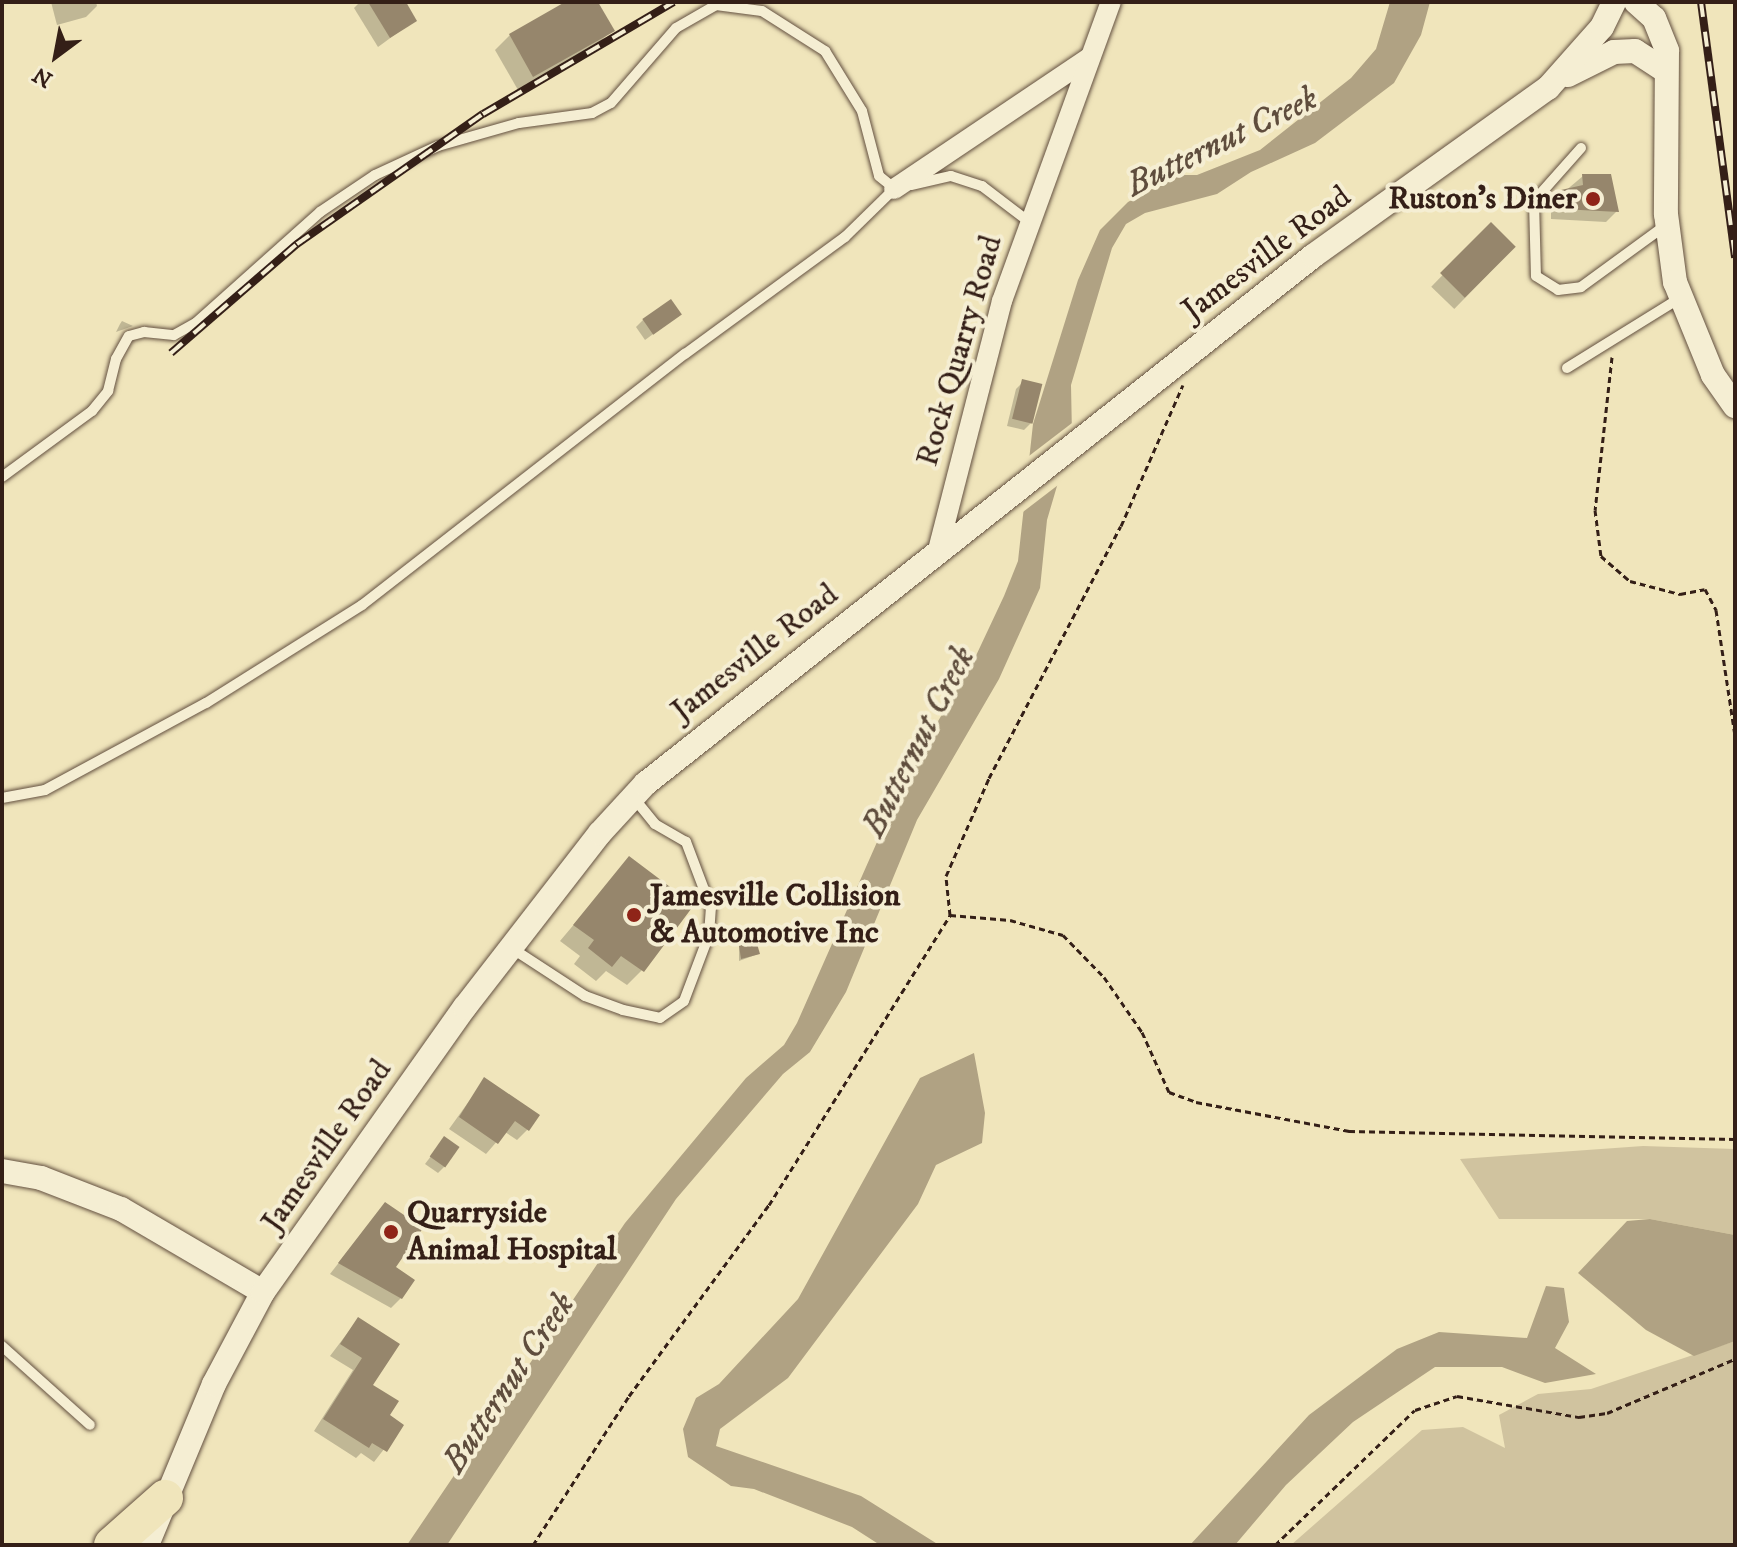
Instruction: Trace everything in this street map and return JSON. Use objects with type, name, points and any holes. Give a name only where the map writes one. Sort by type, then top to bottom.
[{"type":"highway","points":[[112,1545],[165,1498]]},
{"type":"street","points":[[1028,221],[1111,2]]},
{"type":"street","name":"Jamesville Road","points":[[147,1545],[214,1384],[263,1292],[510,947],[633,797],[698,739],[938,550],[1005,502],[1313,256],[1548,88],[1602,27],[1614,2]]},
{"type":"street","points":[[1636,2],[1660,30],[1666,71],[1667,224],[1680,298],[1713,375],[1735,406]]},
{"type":"street","points":[[1548,88],[1614,52],[1635,51],[1666,71]]},
{"type":"street","points":[[894,189],[1089,58]]},
{"type":"street","name":"Rock Quarry Road","points":[[938,550],[1002,301],[1028,221]]},
{"type":"street","points":[[2,1171],[41,1178],[121,1209],[263,1292]]},
{"type":"lane","points":[[2,477],[92,411],[108,391],[116,359],[129,336],[144,332],[174,335],[197,322],[320,212],[375,175],[438,146],[519,123],[592,113],[611,103],[676,28],[716,5],[762,11],[825,51],[862,111],[879,176],[894,189],[845,237],[685,354],[362,605],[206,703],[45,790],[2,798]]},
{"type":"lane","points":[[1581,148],[1534,201],[1536,276],[1558,290],[1581,287],[1667,224]]},
{"type":"lane","name":"Rock Quarry Road","points":[[894,189],[951,176],[997,193],[1028,221]]},
{"type":"lane","points":[[1567,368],[1680,298]]},
{"type":"lane","points":[[510,947],[585,996],[623,1010],[660,1018],[684,1001],[709,935],[711,908],[686,842],[655,824],[633,797]]},
{"type":"lane","points":[[2,1346],[90,1425]]},
{"type":"path","points":[[1614,338],[1595,510],[1601,556],[1630,581],[1680,594],[1705,589],[1716,610],[1724,688],[1735,736]]},
{"type":"path","points":[[533,1545],[629,1396],[769,1205],[950,915],[946,876],[989,778],[1121,526],[1184,384]]},
{"type":"path","points":[[950,915],[1010,920],[1063,935],[1104,977],[1142,1032],[1169,1092],[1196,1102],[1349,1131],[1735,1139]]},
{"type":"path","points":[[1275,1545],[1415,1410],[1457,1396],[1579,1417],[1607,1413],[1735,1359]]},
{"type":"shaded area","points":[[1390,2],[1430,2],[1421,35],[1394,83],[1315,143],[1251,172],[1217,194],[1145,213],[1126,224],[1112,248],[1071,385],[1072,435],[1047,520],[1040,588],[999,679],[917,820],[846,992],[810,1052],[783,1074],[676,1199],[447,1545],[407,1545],[625,1223],[746,1078],[784,1045],[797,1023],[908,772],[973,662],[1018,561],[1033,424],[1078,280],[1100,230],[1128,202],[1178,175],[1197,175],[1260,150],[1351,78],[1376,49]]},
{"type":"shaded area","points":[[974,1053],[985,1113],[982,1143],[936,1165],[918,1204],[788,1378],[720,1429],[716,1446],[861,1496],[939,1545],[880,1545],[852,1527],[754,1489],[731,1486],[688,1457],[683,1429],[696,1398],[719,1384],[798,1299],[920,1078]]},
{"type":"shaded area","points":[[1643,1146],[1735,1149],[1735,1235],[1650,1219],[1499,1219],[1460,1159]]},
{"type":"shaded area","points":[[1650,1219],[1735,1235],[1735,1341],[1694,1356],[1646,1330],[1578,1273],[1627,1221]]},
{"type":"shaded area","points":[[1546,1286],[1564,1288],[1569,1322],[1555,1348],[1596,1374],[1545,1383],[1502,1367],[1435,1367],[1353,1422],[1286,1485],[1235,1545],[1190,1545],[1309,1415],[1397,1349],[1439,1332],[1527,1338]]},
{"type":"shaded area","points":[[1735,1341],[1735,1545],[1291,1545],[1422,1430],[1463,1427],[1505,1448],[1499,1415],[1538,1394],[1591,1389]]},
{"type":"pier","points":[[1076,420],[1062,482],[1019,515],[1025,459]]},
{"type":"building","points":[[368,2],[406,2],[417,21],[390,38]]},
{"type":"building","points":[[565,2],[598,2],[615,31],[533,77],[509,34]]},
{"type":"building","points":[[1582,174],[1611,174],[1619,212],[1561,209],[1561,190],[1583,185]]},
{"type":"building","points":[[1491,222],[1516,247],[1465,298],[1440,273]]},
{"type":"building","points":[[671,299],[682,315],[653,335],[642,319]]},
{"type":"building","points":[[1022,379],[1042,384],[1032,424],[1012,419]]},
{"type":"building","name":"Jamesville Collision & Automotive Inc","points":[[629,856],[694,905],[644,972],[621,956],[612,967],[588,948],[594,940],[573,925]]},
{"type":"building","points":[[755,937],[760,954],[741,959],[738,939]]},
{"type":"building","points":[[484,1077],[540,1115],[529,1131],[515,1121],[498,1144],[459,1117]]},
{"type":"building","points":[[444,1136],[460,1147],[445,1167],[430,1156]]},
{"type":"building","points":[[385,1202],[423,1228],[396,1267],[415,1280],[402,1299],[338,1263]]},
{"type":"building","points":[[358,1317],[400,1344],[373,1385],[399,1401],[390,1415],[404,1425],[387,1452],[372,1443],[369,1448],[323,1419],[362,1358],[340,1344]]},
{"type":"railway","points":[[171,353],[297,244],[483,114],[674,2]]},
{"type":"railway","points":[[1701,2],[1735,258]]},
{"type":"place","name":"Ruston's Diner","points":[[1593,199]]},
{"type":"place","name":"Jamesville Collision & Automotive Inc","points":[[634,915]]},
{"type":"place","name":"Quarryside Animal Hospital","points":[[391,1232]]},
{"type":"water label","name":"Butternut Creek","points":[[1222,142]]},
{"type":"water label","name":"Butternut Creek","points":[[919,742]]},
{"type":"water label","name":"Butternut Creek","points":[[509,1383]]}]
